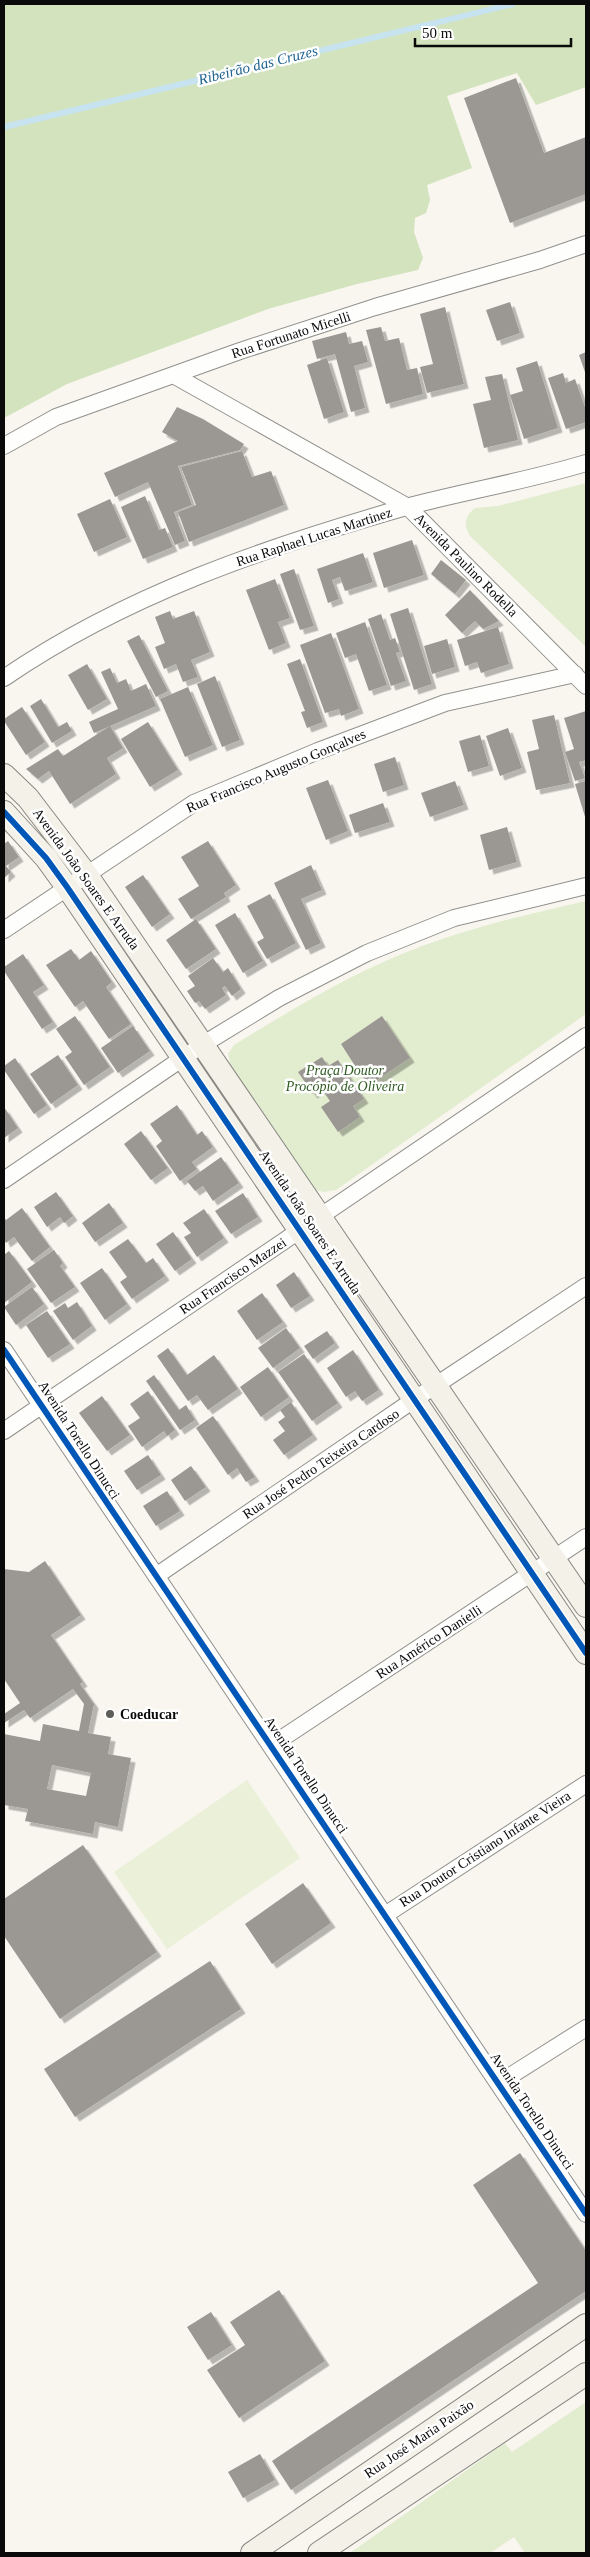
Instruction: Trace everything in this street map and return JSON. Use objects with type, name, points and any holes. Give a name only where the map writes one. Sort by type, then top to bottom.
[{"type":"street","name":"Rua Fortunato Micelli","points":[[4,446],[56,417],[175,376],[240,351],[357,313],[540,260],[586,244]]},
{"type":"street","name":"Avenida Paulino Rodella","points":[[175,376],[408,507],[581,680]]},
{"type":"street","name":"Rua Raphael Lucas Martinez","points":[[4,678],[31,659],[141,600],[273,547],[408,507],[544,476],[586,463]]},
{"type":"street","name":"Rua Francisco Augusto Gonçalves","points":[[4,930],[194,803],[318,750],[445,703],[581,680]]},
{"type":"street","name":"Avenida João Soares E Arruda","points":[[4,776],[28,798],[86,874],[586,1606]]},
{"type":"street","name":"Avenida João Soares E Arruda","points":[[4,812],[46,858],[68,887],[586,1653]]},
{"type":"street","points":[[4,1180],[202,1045],[279,998],[367,953],[454,918],[586,886]]},
{"type":"street","name":"Rua Francisco Mazzei","points":[[4,1431],[586,1036]]},
{"type":"street","name":"Rua José Pedro Teixeira Cardoso","points":[[156,1576],[415,1399],[586,1286]]},
{"type":"street","name":"Avenida Torello Dinucci","points":[[4,1350],[272,1745],[384,1915],[586,2214]]},
{"type":"street","name":"Rua Américo Danielli","points":[[272,1745],[586,1537]]},
{"type":"street","name":"Rua Doutor Cristiano Infante Vieira","points":[[384,1915],[586,1784]]},
{"type":"street","points":[[499,2083],[586,2028]]},
{"type":"street","name":"Rua José Maria Paixão","points":[[252,2553],[586,2325]]},
{"type":"street","points":[[319,2553],[586,2374]]},
{"type":"green space","points":[[4,4],[586,4],[586,87],[536,105],[517,73],[447,96],[472,168],[427,185],[430,200],[426,213],[415,218],[414,232],[423,258],[418,270],[357,284],[268,309],[67,384],[4,418]]},
{"type":"green space","points":[[586,483],[586,647],[470,536],[466,528],[466,521],[469,514],[475,508],[498,506]]},
{"type":"green space","name":"Praça Doutor Procópio de Oliveira","points":[[586,901],[586,1014],[336,1190],[324,1192],[313,1189],[231,1067],[228,1054],[234,1045],[351,977],[400,955],[445,938],[485,926]]},
{"type":"green space","points":[[247,1780],[300,1858],[167,1949],[114,1872]]},
{"type":"green space","points":[[586,2402],[586,2553],[525,2553],[514,2537],[490,2553],[350,2553],[505,2443],[512,2452]]},
{"type":"building","points":[[516,78],[544,153],[586,137],[586,194],[510,223],[464,98]]},
{"type":"building","points":[[510,302],[520,333],[497,341],[486,310]]},
{"type":"building","points":[[445,307],[464,384],[427,393],[420,367],[433,364],[420,314]]},
{"type":"building","points":[[381,327],[385,341],[399,338],[407,370],[417,368],[423,394],[386,404],[366,330]]},
{"type":"building","points":[[346,332],[349,344],[362,341],[368,362],[354,366],[365,408],[351,412],[335,354],[317,359],[312,341]]},
{"type":"building","points":[[586,352],[586,375],[579,355]]},
{"type":"building","points":[[327,358],[344,412],[324,419],[307,365]]},
{"type":"building","points":[[537,361],[558,428],[524,439],[510,395],[523,391],[516,368]]},
{"type":"building","points":[[563,373],[566,383],[575,379],[586,410],[586,422],[566,429],[548,378]]},
{"type":"building","points":[[502,374],[518,440],[484,448],[473,404],[491,400],[485,377]]},
{"type":"building","points":[[177,407],[203,419],[244,444],[240,450],[178,466],[192,505],[174,512],[185,541],[175,545],[148,482],[115,497],[104,473],[178,441],[162,432]]},
{"type":"building","points":[[242,451],[252,477],[271,471],[284,505],[189,542],[178,512],[196,505],[181,467]]},
{"type":"building","points":[[145,496],[159,530],[165,528],[173,547],[143,559],[121,507]]},
{"type":"building","points":[[110,499],[127,537],[94,552],[77,514]]},
{"type":"building","points":[[412,540],[424,575],[384,588],[373,553]]},
{"type":"building","points":[[363,553],[373,582],[345,591],[340,577],[332,580],[339,599],[328,603],[317,569]]},
{"type":"building","points":[[441,560],[466,580],[455,594],[431,574]]},
{"type":"building","points":[[294,569],[314,626],[300,630],[280,574]]},
{"type":"building","points":[[275,579],[290,618],[278,622],[286,643],[269,650],[246,590]]},
{"type":"building","points":[[470,590],[499,621],[483,629],[475,621],[462,633],[445,615]]},
{"type":"building","points":[[408,608],[432,684],[414,690],[390,614]]},
{"type":"building","points":[[170,611],[173,619],[194,611],[210,652],[191,660],[198,677],[183,682],[176,664],[164,669],[155,647],[165,643],[155,617]]},
{"type":"building","points":[[381,614],[390,640],[395,638],[400,652],[396,653],[406,681],[391,686],[368,619]]},
{"type":"building","points":[[365,622],[387,685],[369,691],[356,654],[345,658],[336,633]]},
{"type":"building","points":[[498,627],[509,664],[481,673],[477,662],[465,666],[457,640]]},
{"type":"building","points":[[331,633],[359,709],[341,716],[339,709],[325,713],[300,645]]},
{"type":"building","points":[[139,635],[168,691],[156,697],[127,641]]},
{"type":"building","points":[[447,639],[455,667],[432,674],[424,646]]},
{"type":"building","points":[[300,659],[323,722],[307,728],[301,712],[305,711],[287,664]]},
{"type":"building","points":[[87,664],[107,699],[88,710],[68,675]]},
{"type":"building","points":[[110,668],[117,683],[126,679],[131,691],[146,684],[156,706],[94,733],[89,722],[118,709],[101,672]]},
{"type":"building","points":[[215,676],[240,740],[222,747],[197,684]]},
{"type":"building","points":[[188,687],[213,745],[185,757],[160,699]]},
{"type":"building","points":[[41,699],[58,727],[67,722],[72,731],[52,743],[30,706]]},
{"type":"building","points":[[22,707],[45,742],[26,755],[4,721],[4,719]]},
{"type":"building","points":[[586,711],[586,760],[579,762],[585,778],[575,781],[565,752],[574,749],[564,718]]},
{"type":"building","points":[[554,715],[570,783],[536,790],[527,752],[539,749],[532,720]]},
{"type":"building","points":[[148,722],[178,770],[150,787],[121,739]]},
{"type":"building","points":[[110,726],[123,748],[107,758],[116,774],[70,804],[49,771],[38,779],[26,769],[58,749],[63,756]]},
{"type":"building","points":[[508,728],[522,768],[500,776],[486,736]]},
{"type":"building","points":[[480,735],[489,766],[468,772],[459,741]]},
{"type":"building","points":[[395,757],[404,785],[383,792],[374,764]]},
{"type":"building","points":[[328,780],[348,831],[326,840],[306,788]]},
{"type":"building","points":[[455,781],[464,805],[430,817],[421,793]]},
{"type":"building","points":[[586,781],[586,820],[575,784]]},
{"type":"building","points":[[383,803],[390,822],[355,833],[349,815]]},
{"type":"building","points":[[507,827],[517,862],[489,870],[480,835]]},
{"type":"building","points":[[8,841],[19,857],[6,866],[11,872],[4,878],[4,844]]},
{"type":"building","points":[[208,841],[236,885],[224,893],[226,897],[191,919],[178,899],[199,886],[181,857]]},
{"type":"building","points":[[311,865],[322,890],[301,899],[321,943],[306,950],[274,883]]},
{"type":"building","points":[[143,875],[170,914],[152,927],[125,887]]},
{"type":"building","points":[[270,894],[296,943],[267,959],[257,942],[264,938],[247,906]]},
{"type":"building","points":[[235,913],[263,961],[243,973],[215,925]]},
{"type":"building","points":[[196,919],[216,949],[186,969],[166,940]]},
{"type":"building","points":[[71,949],[79,960],[91,951],[112,982],[106,987],[131,1024],[109,1039],[83,1001],[75,1007],[46,965]]},
{"type":"building","points":[[23,954],[44,985],[33,992],[53,1022],[42,1029],[4,971],[4,967]]},
{"type":"building","points":[[213,958],[223,972],[228,968],[241,989],[232,996],[225,986],[222,988],[226,995],[205,1009],[199,1001],[195,1003],[187,991],[195,986],[188,976]]},
{"type":"building","points":[[75,1016],[110,1067],[84,1085],[65,1057],[72,1052],[56,1029]]},
{"type":"building","points":[[382,1016],[410,1058],[368,1086],[341,1044]]},
{"type":"building","points":[[133,1026],[150,1051],[118,1073],[101,1048]]},
{"type":"building","points":[[58,1055],[78,1085],[51,1104],[30,1074]]},
{"type":"building","points":[[322,1057],[328,1066],[338,1060],[364,1099],[353,1106],[360,1117],[338,1132],[321,1107],[330,1101],[321,1088],[313,1094],[298,1072]]},
{"type":"building","points":[[15,1058],[47,1105],[34,1114],[4,1070],[4,1066]]},
{"type":"building","points":[[177,1105],[197,1135],[202,1131],[213,1147],[192,1162],[197,1169],[180,1181],[156,1146],[162,1141],[150,1124]]},
{"type":"building","points":[[4,1107],[18,1128],[4,1138]]},
{"type":"building","points":[[141,1131],[168,1168],[151,1180],[124,1144]]},
{"type":"building","points":[[221,1157],[239,1183],[213,1201],[203,1186],[195,1191],[187,1181]]},
{"type":"building","points":[[56,1192],[73,1216],[64,1223],[60,1217],[47,1227],[34,1207]]},
{"type":"building","points":[[243,1193],[258,1217],[231,1234],[215,1211]]},
{"type":"building","points":[[109,1203],[123,1223],[95,1242],[82,1223]]},
{"type":"building","points":[[22,1208],[50,1247],[32,1261],[14,1237],[6,1243],[4,1239],[4,1217],[6,1220]]},
{"type":"building","points":[[204,1209],[224,1238],[197,1257],[184,1237],[191,1233],[183,1223]]},
{"type":"building","points":[[173,1232],[192,1259],[175,1271],[156,1244]]},
{"type":"building","points":[[128,1239],[146,1263],[153,1258],[165,1276],[132,1299],[120,1282],[127,1277],[109,1252]]},
{"type":"building","points":[[54,1250],[63,1263],[60,1266],[75,1287],[51,1303],[27,1269]]},
{"type":"building","points":[[9,1251],[32,1282],[4,1303],[4,1255]]},
{"type":"building","points":[[102,1268],[127,1304],[105,1320],[80,1283]]},
{"type":"building","points":[[294,1272],[310,1296],[291,1308],[276,1285]]},
{"type":"building","points":[[32,1287],[44,1304],[16,1325],[4,1307]]},
{"type":"building","points":[[262,1293],[283,1322],[257,1340],[237,1311]]},
{"type":"building","points":[[77,1302],[92,1326],[73,1340],[53,1311],[65,1303],[68,1308]]},
{"type":"building","points":[[47,1311],[70,1344],[48,1358],[26,1325]]},
{"type":"building","points":[[286,1328],[300,1348],[273,1368],[258,1348]]},
{"type":"building","points":[[327,1331],[335,1343],[313,1359],[304,1346]]},
{"type":"building","points":[[168,1348],[187,1375],[214,1355],[238,1389],[208,1410],[197,1395],[188,1401],[157,1356]]},
{"type":"building","points":[[353,1350],[379,1390],[362,1401],[355,1391],[346,1397],[327,1368]]},
{"type":"building","points":[[304,1354],[338,1403],[312,1421],[278,1372]]},
{"type":"building","points":[[268,1367],[289,1397],[261,1417],[240,1387]]},
{"type":"building","points":[[154,1375],[179,1410],[186,1405],[195,1420],[180,1430],[146,1381]]},
{"type":"building","points":[[148,1391],[175,1430],[167,1436],[164,1431],[142,1447],[128,1426],[140,1418],[130,1404]]},
{"type":"building","points":[[102,1396],[130,1435],[107,1451],[79,1413]]},
{"type":"building","points":[[291,1402],[313,1435],[284,1455],[273,1440],[285,1431],[278,1422],[285,1417],[280,1410]]},
{"type":"building","points":[[213,1416],[255,1477],[246,1482],[237,1468],[228,1475],[196,1428]]},
{"type":"building","points":[[148,1455],[161,1475],[137,1490],[124,1471]]},
{"type":"building","points":[[191,1466],[206,1487],[185,1501],[171,1480]]},
{"type":"building","points":[[167,1491],[180,1511],[156,1526],[143,1506]]},
{"type":"building","points":[[45,1561],[81,1615],[51,1635],[83,1682],[80,1684],[94,1704],[88,1733],[111,1737],[108,1754],[131,1758],[118,1827],[95,1822],[93,1834],[25,1821],[28,1809],[4,1805],[4,1734],[40,1741],[43,1724],[79,1731],[84,1704],[73,1689],[30,1718],[24,1710],[4,1723],[4,1714],[20,1703],[4,1679],[4,1569],[29,1572]],"holes":[[[52,1765],[91,1773],[86,1796],[47,1789]]]},
{"type":"building","points":[[83,1845],[157,1952],[60,2019],[4,1936],[4,1899]]},
{"type":"building","points":[[303,1883],[331,1923],[272,1964],[245,1924]]},
{"type":"building","points":[[210,1961],[241,2009],[75,2117],[44,2069]]},
{"type":"building","points":[[520,2153],[586,2251],[586,2291],[291,2490],[272,2461],[538,2283],[473,2185]]},
{"type":"building","points":[[279,2290],[325,2361],[239,2418],[207,2370],[245,2345],[230,2322]]},
{"type":"building","points":[[211,2312],[232,2345],[208,2360],[187,2327]]},
{"type":"building","points":[[260,2454],[275,2480],[243,2498],[228,2472]]},
{"type":"waterway","name":"Ribeirão das Cruzes","points":[[4,127],[513,4]]},
{"type":"cycle path","points":[[4,812],[46,858],[67,887],[586,1653]]},
{"type":"cycle path","points":[[4,1350],[586,2214]]},
{"type":"place","name":"Coeducar","points":[[110,1714]]}]
